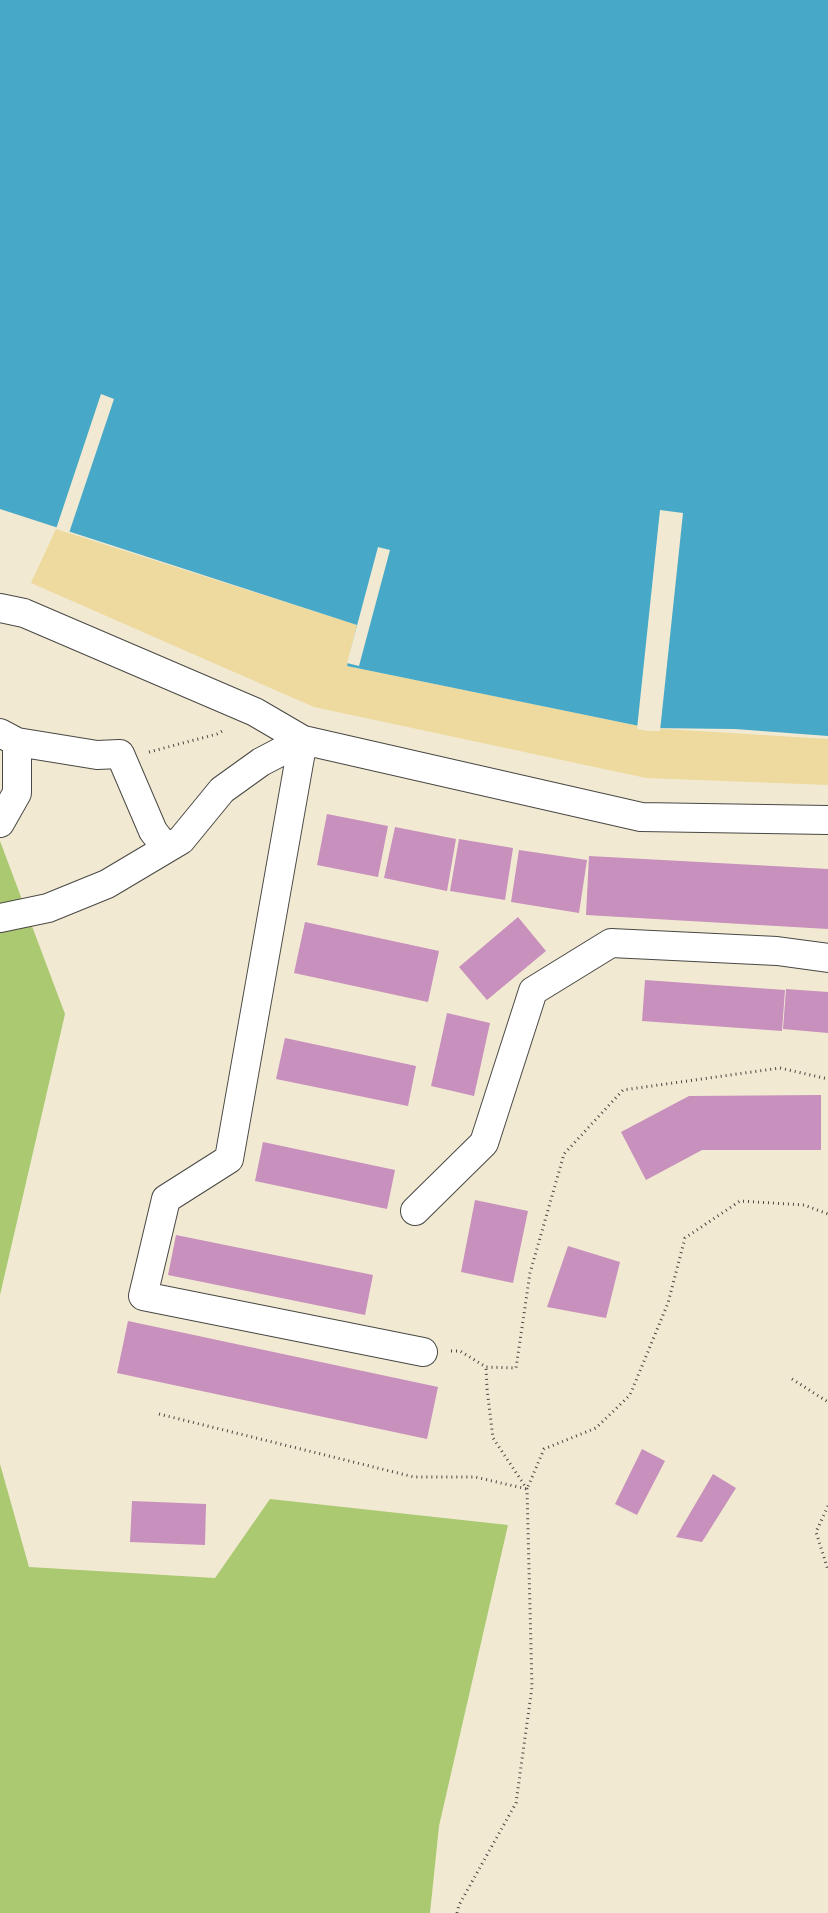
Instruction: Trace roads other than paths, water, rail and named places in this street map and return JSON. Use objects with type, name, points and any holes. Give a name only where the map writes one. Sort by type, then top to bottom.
[{"type":"street","points":[[0,608],[24,613],[255,712],[303,740],[641,817],[828,820]]},
{"type":"street","points":[[0,823],[17,793],[8,738],[97,755],[120,754],[153,831],[166,848]]},
{"type":"street","points":[[0,918],[48,908],[107,884],[181,840],[222,790],[261,762],[303,740]]},
{"type":"street","points":[[303,740],[229,1159],[166,1199],[143,1296],[423,1352]]},
{"type":"street","points":[[415,1211],[484,1143],[533,991],[611,943],[777,951],[828,958]]},
{"type":"water","points":[[0,0],[828,0],[828,736],[735,729],[649,728],[347,666],[357,625],[0,509]]}]
